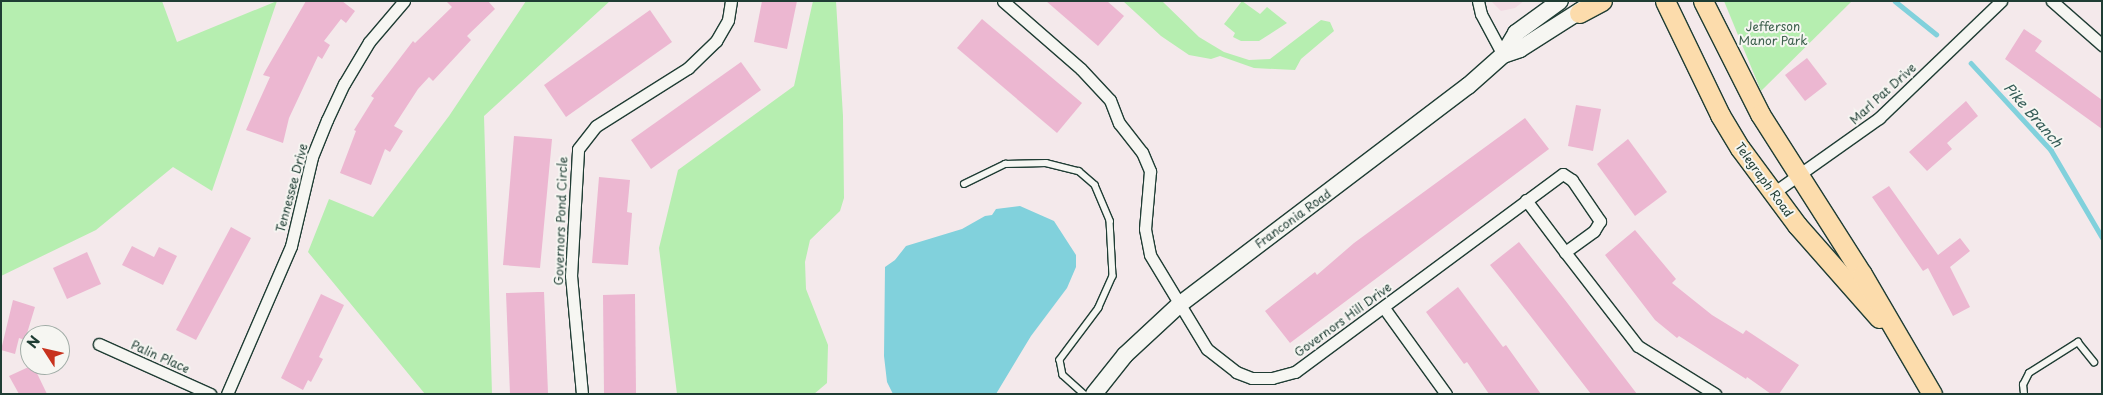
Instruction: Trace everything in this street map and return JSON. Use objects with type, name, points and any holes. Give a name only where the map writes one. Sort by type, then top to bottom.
[{"type":"main road","name":"Franconia Road","points":[[1503,55],[1516,33],[1560,1]]},
{"type":"main road","points":[[1586,7],[1602,1]]},
{"type":"main road","points":[[1655,1],[1669,8]]},
{"type":"main road","name":"Telegraph Road","points":[[1703,1],[1760,114],[1862,274],[1895,335],[1932,394]]},
{"type":"main road","name":"Franconia Road","points":[[1094,394],[1125,356],[1178,305],[1354,175],[1503,55],[1520,49],[1586,7]]},
{"type":"main road","name":"Telegraph Road","points":[[1669,8],[1720,114],[1773,193],[1849,288],[1895,335]]},
{"type":"street","name":"Tennessee Drive","points":[[227,394],[291,246],[312,157],[327,120],[344,84],[369,42],[404,1]]},
{"type":"street","name":"Governors Pond Circle","points":[[582,394],[571,276],[578,149],[596,126],[688,68],[716,42],[728,20],[732,1]]},
{"type":"street","points":[[1003,1],[1101,89],[1110,100],[1119,123],[1142,152],[1150,171],[1145,228],[1150,255],[1178,305]]},
{"type":"street","points":[[1478,1],[1481,14],[1503,55]]},
{"type":"street","name":"Marl Pat Drive","points":[[1773,193],[1872,124],[2001,1]]},
{"type":"street","points":[[2052,1],[2102,45]]},
{"type":"street","name":"Governors Hill Drive","points":[[1178,305],[1207,349],[1220,363],[1252,378],[1272,378],[1295,372],[1384,308],[1526,200],[1566,174],[1592,205],[1600,218],[1599,225],[1565,252]]},
{"type":"street","points":[[1526,200],[1638,346],[1714,394]]},
{"type":"street","points":[[1384,308],[1446,394]]},
{"type":"street","name":"Palin Place","points":[[99,344],[210,394]]},
{"type":"lane","points":[[964,184],[1005,164],[1046,163],[1079,171],[1095,185],[1110,221],[1113,276],[1099,308],[1060,360],[1063,375],[1084,394]]},
{"type":"lane","points":[[2024,394],[2023,385],[2029,373],[2078,342],[2094,362]]},
{"type":"shaded area","points":[[1491,1],[1524,1],[1515,8],[1501,11]]},
{"type":"green space","points":[[1,1],[162,1],[177,42],[277,1],[212,191],[173,167],[96,230],[1,276]]},
{"type":"green space","points":[[526,1],[610,1],[484,116],[492,394],[425,394],[308,252],[329,199],[373,217],[449,116]]},
{"type":"green space","points":[[813,1],[836,1],[843,116],[844,198],[840,211],[810,240],[805,262],[806,289],[828,345],[827,383],[814,394],[677,394],[659,248],[678,170],[794,86]]},
{"type":"green space","points":[[1123,1],[1162,1],[1199,37],[1224,52],[1249,60],[1270,59],[1321,20],[1330,22],[1334,31],[1301,59],[1295,70],[1254,68],[1220,56],[1211,59],[1189,55],[1161,36]]},
{"type":"green space","points":[[1242,1],[1260,14],[1267,7],[1287,23],[1259,41],[1241,41],[1233,37],[1235,33],[1224,24]]},
{"type":"green space","name":"Jefferson Manor Park","points":[[1724,1],[1852,1],[1761,91]]},
{"type":"water","points":[[1020,206],[1054,221],[1076,255],[1076,267],[1067,288],[1031,336],[996,394],[893,394],[887,382],[884,356],[885,267],[895,260],[906,246],[962,229],[985,216],[992,215],[996,209]]},
{"type":"building","points":[[306,1],[342,1],[355,11],[346,23],[341,19],[324,41],[330,45],[322,59],[318,56],[289,118],[283,143],[246,130],[270,77],[263,75]]},
{"type":"building","points":[[446,1],[488,1],[495,9],[467,36],[471,40],[433,81],[429,77],[418,89],[394,126],[403,131],[390,152],[385,149],[371,185],[340,173],[356,131],[354,130],[374,98],[371,96],[413,41],[415,43],[452,7]]},
{"type":"building","points":[[762,1],[797,1],[787,49],[754,42]]},
{"type":"building","points":[[1046,1],[1107,1],[1124,16],[1098,46]]},
{"type":"building","points":[[650,10],[672,42],[566,117],[544,85]]},
{"type":"building","points":[[982,19],[1082,103],[1057,133],[957,48]]},
{"type":"building","points":[[2024,29],[2042,41],[2035,51],[2102,100],[2102,129],[2005,59]]},
{"type":"building","points":[[1807,58],[1827,84],[1805,101],[1785,75]]},
{"type":"building","points":[[741,62],[761,90],[651,169],[631,140]]},
{"type":"building","points":[[1966,101],[1978,116],[1947,143],[1952,149],[1927,171],[1909,152]]},
{"type":"building","points":[[1576,105],[1601,109],[1593,151],[1568,146]]},
{"type":"building","points":[[1525,118],[1549,149],[1290,343],[1265,311],[1315,272],[1317,275],[1354,243]]},
{"type":"building","points":[[514,136],[552,139],[540,268],[503,265]]},
{"type":"building","points":[[1628,139],[1667,192],[1635,216],[1597,164]]},
{"type":"building","points":[[599,177],[630,180],[627,212],[632,213],[628,265],[592,263]]},
{"type":"building","points":[[1889,186],[1938,255],[1960,238],[1970,251],[1950,267],[1970,307],[1953,316],[1928,268],[1923,271],[1872,197]]},
{"type":"building","points":[[231,227],[251,238],[196,340],[176,330]]},
{"type":"building","points":[[1635,230],[1676,279],[1672,283],[1712,315],[1743,334],[1746,330],[1799,365],[1779,394],[1771,394],[1747,377],[1746,379],[1679,336],[1677,338],[1655,320],[1605,255]]},
{"type":"building","points":[[1519,242],[1637,394],[1591,394],[1490,265]]},
{"type":"building","points":[[132,246],[154,257],[159,247],[177,256],[163,285],[122,265]]},
{"type":"building","points":[[87,252],[101,284],[67,299],[53,268]]},
{"type":"building","points":[[1458,287],[1503,347],[1506,345],[1541,394],[1489,394],[1467,362],[1464,364],[1426,312]]},
{"type":"building","points":[[544,292],[548,393],[510,394],[506,293]]},
{"type":"building","points":[[321,294],[344,305],[319,357],[323,359],[311,382],[308,380],[303,390],[281,378]]},
{"type":"building","points":[[635,294],[636,393],[604,394],[603,295]]},
{"type":"building","points":[[13,300],[35,307],[30,325],[20,325],[20,338],[15,354],[1,350]]},
{"type":"building","points":[[20,371],[20,375],[38,375],[47,394],[19,394],[9,376]]},
{"type":"waterway","name":"Pike Branch","points":[[1895,1],[1936,34]]},
{"type":"waterway","name":"Pike Branch","points":[[1971,63],[2051,150],[2102,237]]}]
